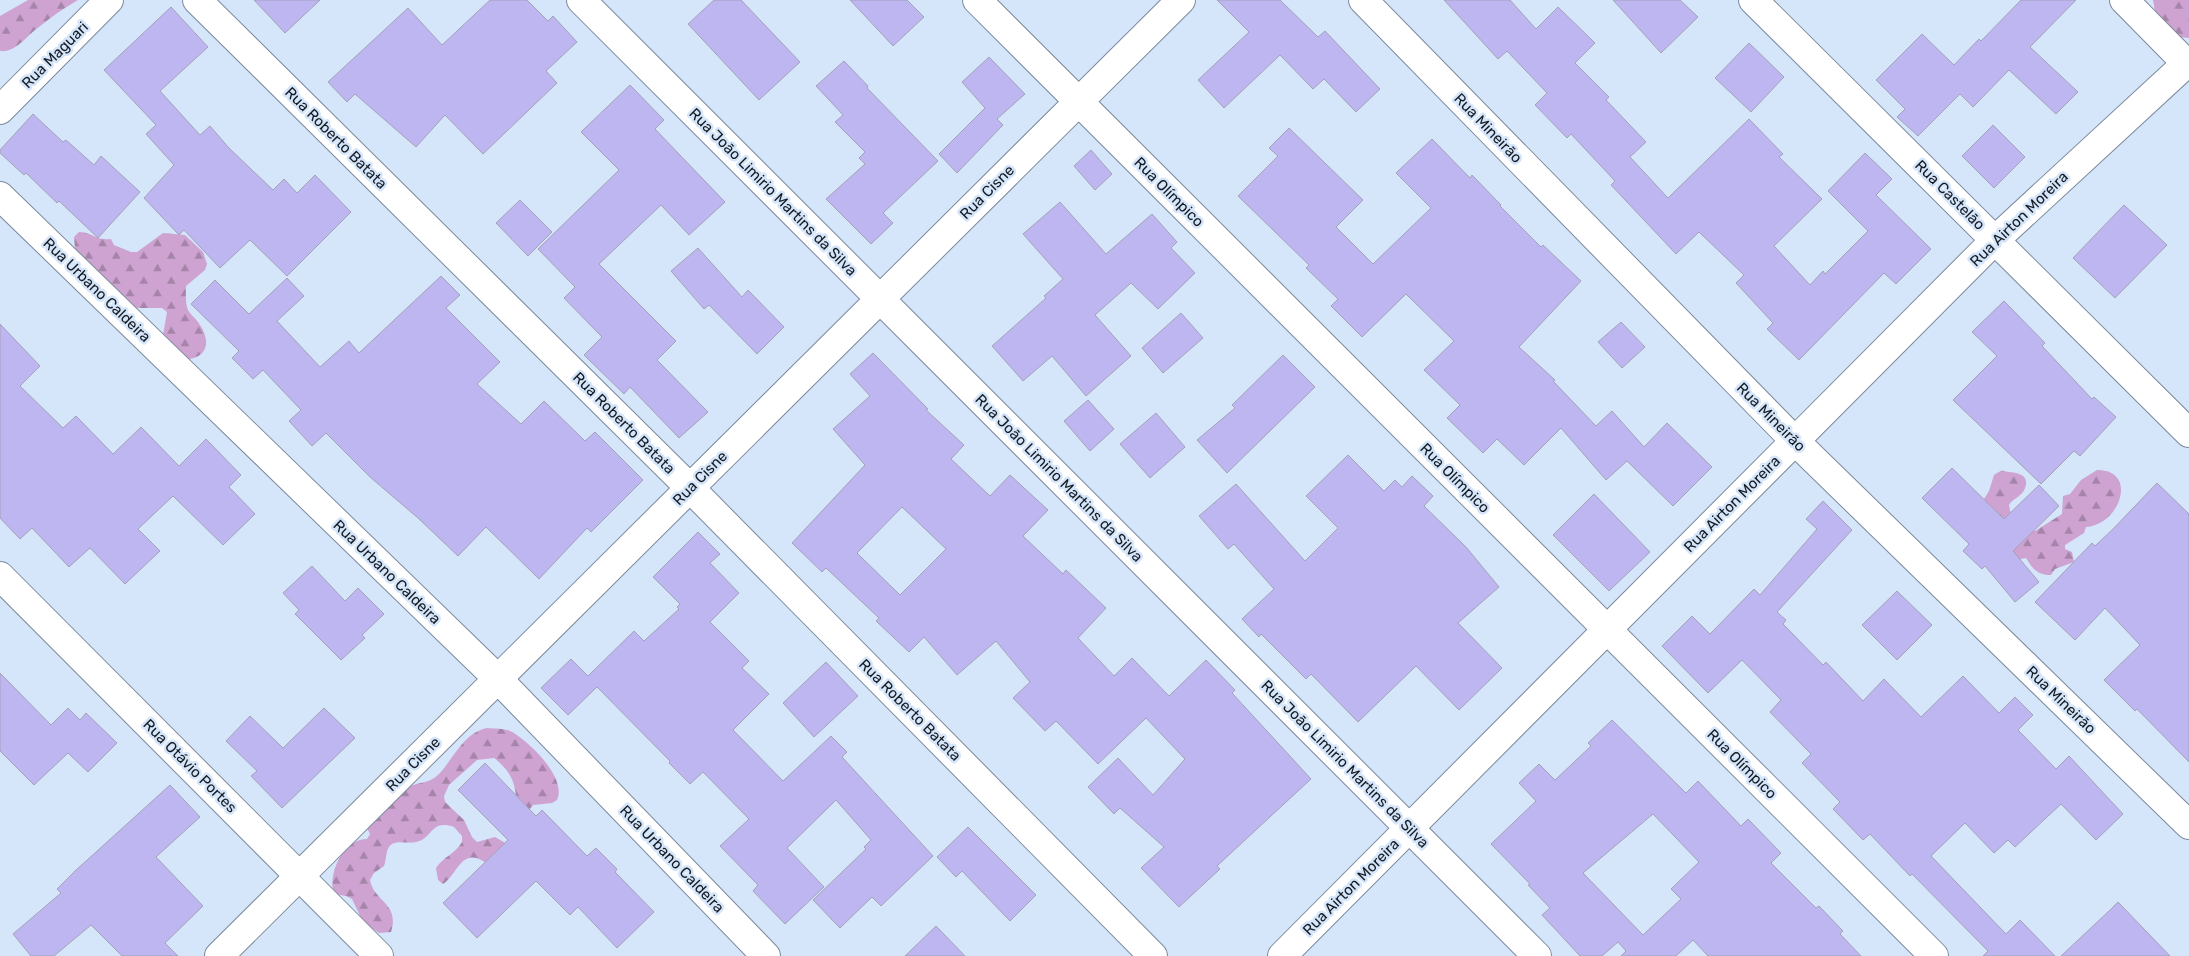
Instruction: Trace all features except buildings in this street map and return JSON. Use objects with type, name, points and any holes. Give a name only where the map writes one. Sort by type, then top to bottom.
[{"type":"street","name":"Rua Maguari","points":[[0,110],[109,0]]},
{"type":"street","name":"Rua Roberto Batata","points":[[196,0],[690,488],[1153,956]]},
{"type":"street","name":"Rua João Limirio Martins da Silva","points":[[581,0],[1537,956]]},
{"type":"street","name":"Rua Olímpico","points":[[977,0],[1934,956]]},
{"type":"street","name":"Rua Cisne","points":[[219,956],[1181,0]]},
{"type":"street","name":"Rua Mineirão","points":[[1363,0],[1795,441],[2189,825]]},
{"type":"street","name":"Rua Castelão","points":[[1753,0],[2189,433]]},
{"type":"street","points":[[2124,0],[2188,63]]},
{"type":"street","name":"Rua Airton Moreira","points":[[1282,956],[1995,240],[2188,63]]},
{"type":"street","name":"Rua Urbano Caldeira","points":[[0,196],[498,679],[766,956]]},
{"type":"street","name":"Rua Otávio Portes","points":[[0,576],[379,956]]},
{"type":"green space","points":[[28,0],[78,0],[48,20],[21,43],[6,51],[0,51],[0,16]]},
{"type":"green space","points":[[2153,0],[2189,0],[2189,38],[2178,37],[2156,15]]},
{"type":"green space","points":[[79,232],[101,239],[111,239],[114,245],[131,252],[137,252],[163,233],[185,235],[203,252],[207,264],[205,270],[186,286],[188,310],[198,322],[205,335],[206,347],[199,356],[183,360],[163,335],[167,312],[162,308],[136,308],[130,305],[82,261],[75,249],[74,237]]},
{"type":"green space","points":[[2097,470],[2110,472],[2118,479],[2121,488],[2120,498],[2108,517],[2098,524],[2086,527],[2084,533],[2065,545],[2065,549],[2072,552],[2074,562],[2055,569],[2051,575],[2036,571],[2026,558],[2021,559],[2017,564],[1984,499],[1989,491],[1994,475],[2003,471],[2025,477],[2024,491],[2009,505],[2010,511],[2035,531],[2062,514],[2063,496],[2070,494],[2081,480]]},
{"type":"green space","points":[[487,728],[511,731],[538,753],[546,762],[557,782],[559,791],[557,800],[552,803],[533,805],[518,824],[515,788],[508,773],[494,758],[477,760],[449,785],[444,796],[445,802],[464,820],[472,837],[477,842],[495,837],[507,844],[486,863],[478,858],[465,860],[443,884],[438,880],[436,868],[462,842],[462,836],[454,827],[446,825],[436,827],[422,840],[392,844],[387,851],[384,866],[374,873],[370,880],[372,887],[392,915],[391,932],[379,933],[363,922],[352,899],[334,894],[332,886],[333,877],[339,859],[351,845],[367,839],[370,834],[367,828],[401,792],[436,777],[472,734]]}]
